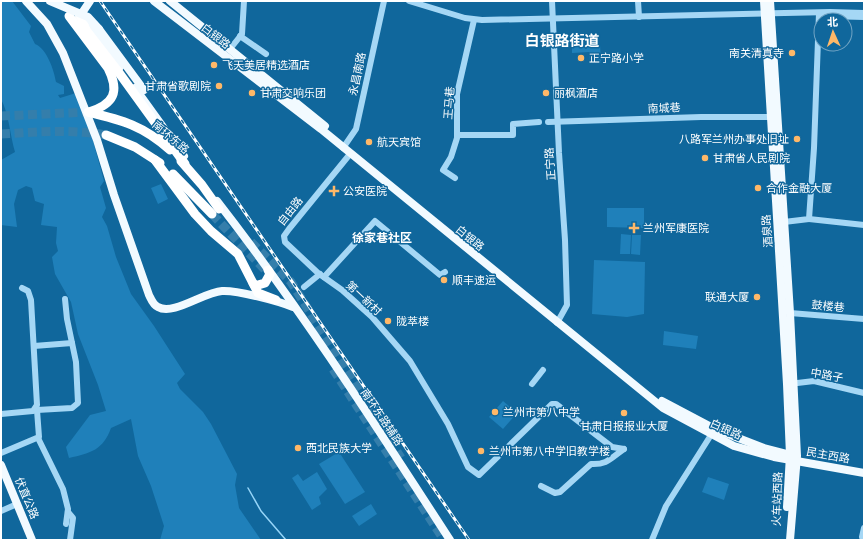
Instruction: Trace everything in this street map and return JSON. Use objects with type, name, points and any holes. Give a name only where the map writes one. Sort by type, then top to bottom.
[{"type":"highway","points":[[80,15],[86,30],[118,70],[185,164]]},
{"type":"highway","name":"南环东路","points":[[69,16],[108,68],[113,78],[115,92],[111,99],[104,107],[88,112],[112,118],[148,132],[185,164],[216,212],[155,160],[135,147],[106,136]]},
{"type":"highway","points":[[155,160],[195,214],[238,254],[258,293],[276,300]]},
{"type":"highway","points":[[253,283],[255,286],[265,283],[270,274],[268,270]]},
{"type":"main road","points":[[26,1],[48,24],[63,53],[97,140],[114,195],[149,295],[154,304],[158,308],[168,308],[185,304],[205,295],[223,291],[276,300],[294,307]]},
{"type":"main road","points":[[50,1],[88,17],[99,29],[147,94],[175,142]]},
{"type":"main road","points":[[61,1],[69,16],[77,20],[90,1]]},
{"type":"main road","points":[[147,1],[320,136],[336,140]]},
{"type":"main road","name":"白银路","points":[[154,1],[321,128]]},
{"type":"main road","name":"白银路","points":[[161,1],[344,146],[663,408],[734,446],[763,454],[793,458]]},
{"type":"main road","points":[[170,1],[230,49],[336,140]]},
{"type":"main road","name":"酒泉路","points":[[764,1],[768,14],[784,222],[790,313],[790,383]]},
{"type":"main road","name":"酒泉路","points":[[770,1],[768,14],[772,117],[790,383],[793,458]]},
{"type":"main road","points":[[80,15],[85,19],[175,142]]},
{"type":"main road","name":"南环东路辅路","points":[[175,142],[190,166],[234,222],[294,307],[450,540]]},
{"type":"main road","name":"白银路","points":[[344,146],[350,154],[558,321],[665,403],[715,429],[793,458]]},
{"type":"main road","name":"民主西路","points":[[793,458],[864,467]]},
{"type":"main road","name":"民主西路","points":[[793,458],[864,473]]},
{"type":"main road","name":"火车站西路","points":[[786,540],[793,458]]},
{"type":"main road","name":"火车站西路","points":[[790,540],[793,458]]},
{"type":"main road","name":"伏直公路","points":[[1,465],[32,540]]},
{"type":"street","points":[[230,49],[240,36],[244,20],[244,1]]},
{"type":"street","name":"永昌南路","points":[[344,146],[352,137],[356,129],[384,1]]},
{"type":"street","points":[[409,1],[474,20],[554,20],[813,13]]},
{"type":"street","name":"正宁路","points":[[552,1],[567,305],[558,321]]},
{"type":"street","points":[[638,1],[639,17]]},
{"type":"street","points":[[853,13],[864,13]]},
{"type":"street","points":[[853,17],[864,17]]},
{"type":"street","name":"王马巷","points":[[455,178],[443,170],[451,157],[457,135],[457,94],[474,20]]},
{"type":"street","points":[[240,36],[266,54]]},
{"type":"street","points":[[809,219],[814,148],[818,52]]},
{"type":"street","name":"南城巷","points":[[548,122],[702,117],[772,117]]},
{"type":"street","points":[[457,135],[513,135],[514,124],[539,122]]},
{"type":"street","name":"自由路","points":[[322,276],[288,246],[284,236],[350,154]]},
{"type":"street","name":"酒泉路","points":[[784,222],[809,219],[864,225]]},
{"type":"street","points":[[304,287],[322,276],[375,220],[440,275],[445,272]]},
{"type":"street","name":"第一新村","points":[[322,276],[342,290],[372,317],[410,361],[448,424],[468,467],[479,475],[552,404],[556,404],[612,447],[624,449],[601,465],[591,464],[560,492],[555,493],[541,486]]},
{"type":"street","points":[[22,288],[28,291],[31,300],[36,409],[39,434],[38,438],[63,489],[68,512],[66,524]]},
{"type":"street","points":[[1,414],[27,412],[36,409],[72,408],[78,403],[76,362],[65,299]]},
{"type":"street","name":"鼓楼巷","points":[[790,313],[864,319]]},
{"type":"street","points":[[34,346],[72,343]]},
{"type":"street","points":[[532,384],[543,370]]},
{"type":"street","name":"中路子","points":[[790,383],[803,381],[825,383],[864,392]]},
{"type":"street","points":[[652,540],[666,506],[711,435]]},
{"type":"street","points":[[1,453],[38,438]]},
{"type":"street","points":[[1,511],[17,504]]},
{"type":"street","points":[[68,512],[73,518],[70,540]]},
{"type":"street","points":[[864,528],[862,537],[864,537]]},
{"type":"shaded area","points":[[1,1],[12,1],[31,26],[29,32],[35,44],[43,50],[46,55],[52,66],[56,82],[64,86],[64,94],[58,95],[60,98],[76,93],[92,137],[104,181],[100,187],[106,208],[102,217],[107,226],[116,257],[131,294],[185,374],[177,383],[180,389],[203,412],[211,424],[237,474],[235,485],[239,508],[261,540],[160,540],[164,526],[151,486],[138,456],[131,419],[111,428],[100,446],[90,452],[69,458],[66,447],[90,415],[106,411],[98,385],[78,334],[71,302],[55,274],[52,257],[58,251],[56,243],[57,227],[41,225],[44,204],[35,201],[32,188],[26,186],[18,190],[14,204],[17,227],[1,225],[1,160],[15,152],[8,118],[1,99]]},
{"type":"shaded area","points":[[572,44],[600,44],[601,63],[590,63],[589,52],[572,53]]},
{"type":"shaded area","points":[[161,184],[168,199],[158,204],[151,188]]},
{"type":"shaded area","points":[[607,208],[644,208],[644,228],[607,227]]},
{"type":"shaded area","points":[[621,234],[631,235],[630,254],[620,254]]},
{"type":"shaded area","points":[[632,235],[641,235],[640,255],[631,254]]},
{"type":"shaded area","points":[[594,260],[645,262],[644,314],[627,317],[592,314]]},
{"type":"shaded area","points":[[664,331],[698,336],[696,349],[663,345]]},
{"type":"shaded area","points":[[503,401],[517,413],[503,429],[489,417]]},
{"type":"shaded area","points":[[339,452],[365,492],[345,504],[319,464]]},
{"type":"shaded area","points":[[317,472],[327,489],[319,497],[321,504],[312,510],[292,478],[298,474],[303,481]]},
{"type":"shaded area","points":[[708,477],[729,484],[724,500],[702,492]]},
{"type":"shaded area","points":[[371,504],[377,514],[359,526],[352,516]]},
{"type":"waterway","points":[[248,488],[261,511],[286,540]]},
{"type":"tunnel","points":[[1,116],[88,112]]},
{"type":"tunnel","points":[[1,134],[80,132],[106,135]]},
{"type":"tunnel","points":[[212,214],[268,273]]},
{"type":"tunnel","points":[[251,242],[291,282],[401,458]]},
{"type":"tunnel","points":[[333,369],[444,540]]},
{"type":"railway","points":[[100,1],[469,540]]},
{"type":"place","name":"南关清真寺","points":[[792,53]]},
{"type":"place","name":"正宁路小学","points":[[581,58]]},
{"type":"place","name":"飞天美居精选酒店","points":[[214,65]]},
{"type":"place","name":"甘肃省歌剧院","points":[[219,86]]},
{"type":"place","name":"甘肃交响乐团","points":[[252,93]]},
{"type":"place","name":"丽枫酒店","points":[[546,93]]},
{"type":"place","name":"八路军兰州办事处旧址","points":[[797,139]]},
{"type":"place","name":"航天宾馆","points":[[369,142]]},
{"type":"place","name":"甘肃省人民剧院","points":[[705,158]]},
{"type":"place","name":"合作金融大厦","points":[[758,188]]},
{"type":"place","name":"公安医院","points":[[334,191]]},
{"type":"place","name":"兰州军康医院","points":[[634,228]]},
{"type":"place","name":"顺丰速运","points":[[444,280]]},
{"type":"place","name":"联通大厦","points":[[757,297]]},
{"type":"place","name":"陇萃楼","points":[[388,321]]},
{"type":"place","name":"兰州市第八中学","points":[[495,412]]},
{"type":"place","name":"甘肃日报报业大厦","points":[[624,413]]},
{"type":"place","name":"西北民族大学","points":[[298,448]]},
{"type":"place","name":"兰州市第八中学旧教学楼","points":[[481,451]]},
{"type":"district","name":"白银路街道","points":[[562,41]]},
{"type":"district","name":"徐家巷社区","points":[[382,238]]}]
